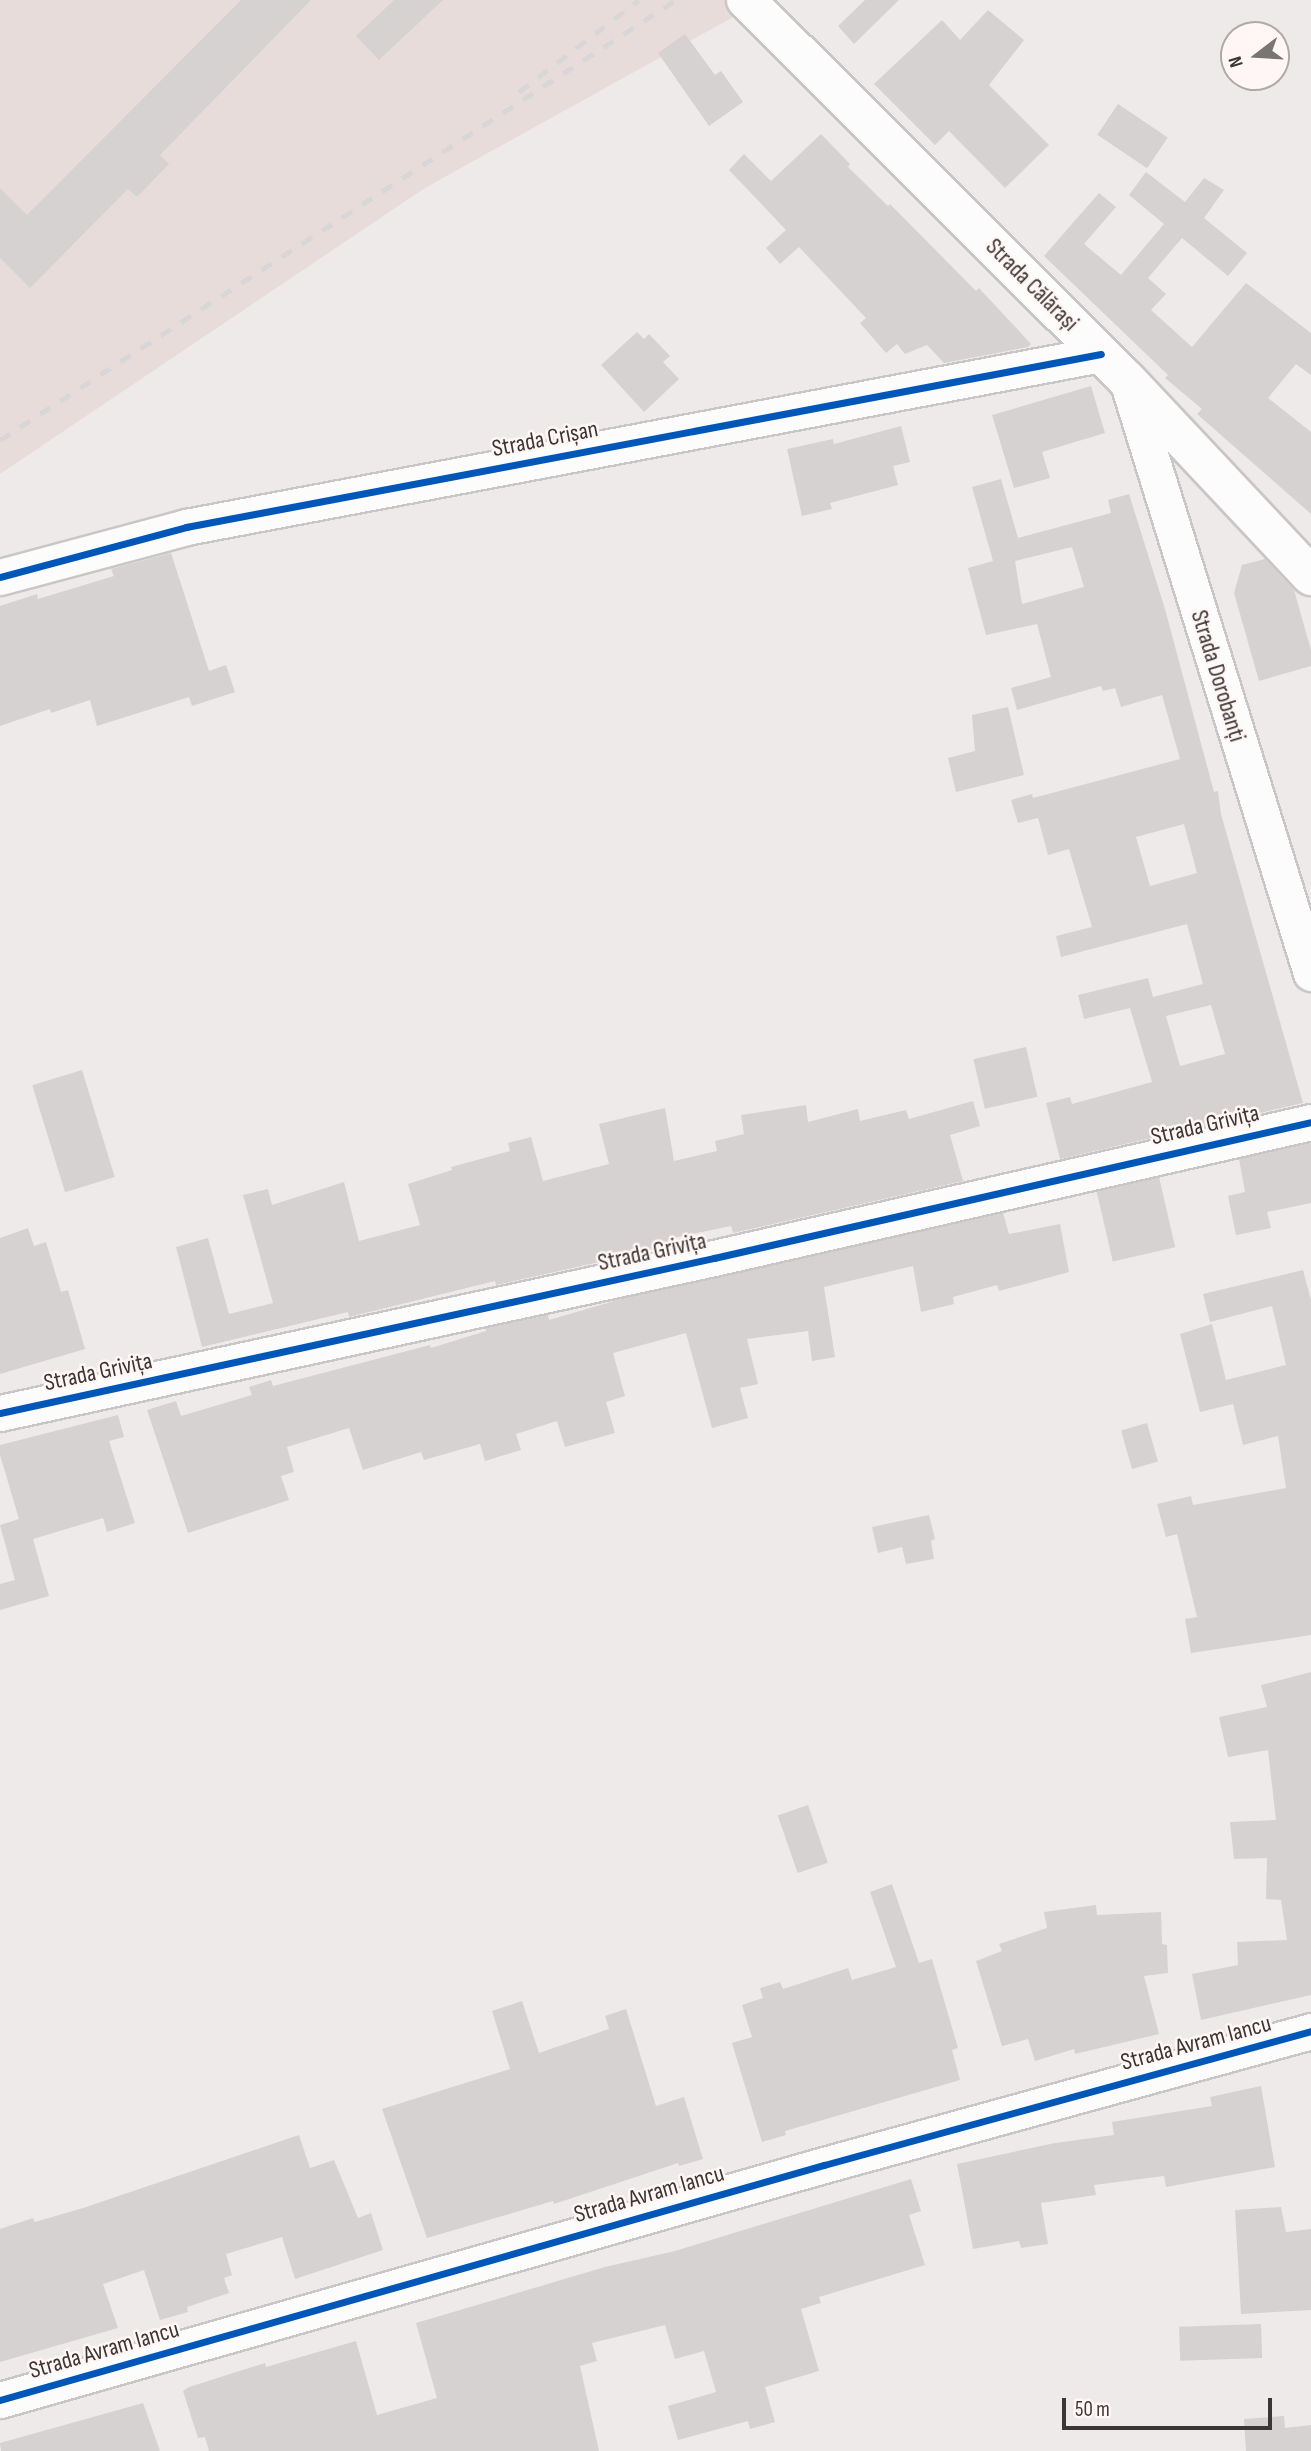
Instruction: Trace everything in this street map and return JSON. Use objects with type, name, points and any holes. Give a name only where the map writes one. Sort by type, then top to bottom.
[{"type":"main road","name":"Strada Călărași","points":[[747,0],[1114,367],[1311,576]]},
{"type":"street","name":"Strada Crișan","points":[[0,577],[186,527],[1114,367]]},
{"type":"street","name":"Strada Dorobanți","points":[[1114,367],[1311,973]]},
{"type":"street","name":"Strada Grivița","points":[[0,1413],[714,1258],[1311,1122]]},
{"type":"street","name":"Strada Avram Iancu","points":[[0,2400],[824,2165],[1311,2032]]},
{"type":"shaded area","points":[[0,0],[764,0],[425,188],[0,474]]},
{"type":"building","points":[[241,0],[311,0],[160,155],[169,164],[137,197],[128,189],[30,288],[0,258],[0,188],[27,215]]},
{"type":"building","points":[[394,0],[443,0],[379,60],[356,36]]},
{"type":"building","points":[[865,0],[899,0],[854,44],[838,26]]},
{"type":"building","points":[[988,10],[1024,40],[989,85],[1049,145],[1005,188],[949,131],[935,145],[874,84],[942,20],[960,40]]},
{"type":"building","points":[[685,34],[715,75],[721,71],[743,102],[709,126],[658,53]]},
{"type":"building","points":[[1118,104],[1168,138],[1147,168],[1097,135]]},
{"type":"building","points":[[821,134],[850,164],[848,167],[888,206],[890,204],[976,291],[979,288],[1031,344],[1028,347],[944,363],[927,345],[905,354],[897,344],[886,353],[860,323],[866,318],[799,247],[780,264],[766,248],[786,230],[729,170],[744,154],[771,181]]},
{"type":"building","points":[[1146,172],[1185,202],[1204,178],[1224,190],[1204,218],[1247,253],[1228,276],[1182,238],[1148,278],[1166,294],[1151,310],[1192,347],[1246,283],[1311,333],[1311,375],[1296,364],[1268,398],[1311,432],[1311,514],[1197,414],[1202,409],[1165,378],[1168,375],[1044,256],[1099,193],[1116,207],[1084,244],[1121,275],[1164,224],[1129,195]]},
{"type":"building","points":[[637,332],[644,339],[649,334],[670,356],[663,362],[679,379],[644,412],[601,365]]},
{"type":"building","points":[[1091,386],[1105,433],[1042,452],[1050,478],[1014,488],[992,415]]},
{"type":"building","points":[[901,426],[910,462],[893,466],[898,485],[830,503],[832,509],[802,516],[787,449],[833,439],[834,444]]},
{"type":"building","points":[[1001,479],[1018,538],[1111,513],[1108,500],[1129,494],[1165,609],[1214,792],[1218,791],[1221,814],[1303,1103],[1060,1159],[1046,1103],[1070,1097],[1072,1104],[1152,1082],[1130,1008],[1084,1019],[1078,995],[1148,978],[1153,997],[1203,984],[1187,924],[1061,957],[1056,936],[1092,927],[1069,849],[1048,855],[1038,818],[1018,823],[1011,800],[1032,794],[1033,798],[1180,759],[1162,695],[1121,707],[1115,688],[1103,691],[1101,686],[1017,710],[1011,688],[1051,677],[1037,624],[986,635],[968,568],[993,561],[972,487]],"holes":[[[1072,547],[1084,587],[1022,604],[1015,561]],[[1184,824],[1197,873],[1150,886],[1136,837]],[[1211,1005],[1225,1054],[1180,1066],[1166,1016]]]},
{"type":"building","points":[[171,553],[209,671],[226,665],[235,692],[192,706],[189,697],[97,726],[90,700],[51,713],[50,709],[0,726],[0,606],[37,594],[38,599],[114,576],[111,569]]},
{"type":"building","points":[[1265,559],[1294,590],[1311,650],[1311,666],[1259,681],[1234,593],[1242,565]]},
{"type":"building","points":[[1008,707],[1024,775],[956,792],[948,758],[975,751],[972,715]]},
{"type":"building","points":[[1026,1047],[1037,1097],[985,1109],[973,1059]]},
{"type":"building","points":[[82,1070],[115,1177],[65,1192],[32,1085]]},
{"type":"building","points":[[973,1101],[980,1126],[950,1135],[963,1181],[733,1233],[731,1226],[668,1239],[669,1245],[604,1261],[496,1285],[495,1281],[349,1317],[348,1312],[202,1347],[176,1247],[208,1238],[229,1314],[273,1303],[243,1195],[268,1189],[272,1205],[344,1182],[359,1241],[420,1225],[408,1184],[452,1170],[451,1167],[510,1151],[508,1143],[531,1137],[543,1181],[609,1164],[599,1124],[665,1108],[674,1161],[717,1151],[715,1141],[744,1134],[741,1115],[806,1105],[808,1122],[858,1109],[860,1121],[906,1110],[909,1119]]},
{"type":"building","points":[[1311,1143],[1311,1203],[1267,1212],[1271,1228],[1236,1235],[1228,1196],[1245,1192],[1239,1159]]},
{"type":"building","points":[[1159,1177],[1175,1247],[1113,1262],[1097,1191]]},
{"type":"building","points":[[1003,1213],[1009,1234],[1060,1224],[1069,1272],[999,1291],[997,1285],[953,1297],[954,1304],[921,1312],[913,1266],[824,1287],[835,1357],[812,1361],[808,1331],[747,1339],[758,1384],[740,1388],[748,1418],[712,1428],[686,1333],[613,1353],[625,1396],[606,1402],[615,1433],[565,1447],[557,1421],[516,1434],[521,1450],[485,1461],[480,1444],[424,1460],[421,1452],[363,1470],[349,1428],[287,1447],[294,1472],[281,1476],[289,1500],[188,1533],[147,1410],[176,1401],[181,1416],[252,1395],[249,1387],[271,1380],[273,1386],[430,1345],[431,1348],[486,1331],[486,1328],[548,1315],[549,1320],[628,1297]]},
{"type":"building","points":[[28,1228],[34,1246],[46,1242],[61,1292],[68,1290],[85,1349],[0,1374],[0,1238]]},
{"type":"building","points":[[1303,1270],[1311,1300],[1311,1635],[1191,1653],[1185,1619],[1197,1617],[1177,1534],[1166,1537],[1157,1504],[1191,1496],[1193,1505],[1286,1488],[1278,1436],[1243,1445],[1233,1404],[1200,1412],[1180,1334],[1212,1324],[1226,1380],[1286,1365],[1272,1306],[1210,1322],[1203,1294]]},
{"type":"building","points":[[118,1415],[124,1437],[109,1441],[135,1523],[107,1532],[103,1518],[33,1539],[49,1596],[0,1610],[0,1584],[15,1580],[0,1525],[19,1519],[0,1455],[0,1445]]},
{"type":"building","points":[[1147,1423],[1158,1461],[1132,1469],[1121,1430]]},
{"type":"building","points":[[929,1515],[935,1539],[931,1541],[934,1559],[906,1564],[902,1547],[878,1553],[872,1527]]},
{"type":"building","points":[[1311,1672],[1311,1995],[1201,2020],[1192,1974],[1238,1965],[1237,1942],[1287,1940],[1281,1900],[1266,1899],[1267,1858],[1234,1859],[1230,1822],[1276,1820],[1268,1750],[1228,1757],[1219,1717],[1267,1707],[1261,1685]]},
{"type":"building","points":[[808,1805],[828,1863],[798,1873],[778,1815]]},
{"type":"building","points":[[892,1884],[919,1963],[932,1959],[958,2048],[952,2050],[960,2080],[785,2131],[786,2135],[762,2142],[732,2043],[752,2037],[742,2005],[763,1998],[760,1988],[780,1982],[783,1989],[848,1968],[852,1980],[896,1967],[870,1892]]},
{"type":"building","points":[[1096,1905],[1097,1915],[1161,1912],[1162,1944],[1167,1945],[1168,1973],[1144,1976],[1159,2034],[1075,2054],[1074,2049],[1035,2061],[1028,2039],[1002,2046],[976,1961],[1002,1951],[999,1944],[1047,1928],[1044,1912]]},
{"type":"building","points":[[522,2001],[539,2053],[609,2029],[605,2016],[626,2009],[656,2106],[684,2097],[703,2159],[679,2166],[678,2163],[554,2204],[553,2201],[427,2238],[382,2109],[510,2069],[492,2011]]},
{"type":"building","points":[[1261,2086],[1275,2167],[1166,2187],[1164,2176],[1094,2185],[1096,2195],[1041,2203],[1048,2244],[1021,2248],[1019,2241],[973,2249],[957,2164],[1055,2143],[1114,2135],[1112,2122],[1212,2106],[1210,2097]]},
{"type":"building","points":[[299,2135],[310,2168],[334,2160],[358,2218],[371,2213],[383,2250],[295,2279],[282,2237],[226,2254],[232,2275],[224,2278],[229,2293],[187,2307],[188,2312],[160,2320],[144,2270],[103,2284],[118,2328],[0,2362],[0,2229],[33,2218],[35,2222],[83,2208]]},
{"type":"building","points":[[911,2179],[921,2211],[909,2215],[925,2265],[819,2297],[821,2303],[801,2309],[819,2371],[765,2387],[775,2422],[750,2429],[748,2421],[678,2440],[668,2406],[716,2392],[704,2351],[675,2359],[665,2325],[592,2343],[597,2361],[580,2366],[599,2451],[209,2451],[205,2437],[198,2438],[183,2391],[189,2387],[265,2363],[266,2367],[356,2341],[377,2415],[437,2398],[416,2323],[605,2267],[675,2251]]},
{"type":"building","points":[[1281,2207],[1286,2232],[1311,2229],[1311,2310],[1241,2314],[1235,2210]]},
{"type":"building","points":[[1261,2324],[1262,2358],[1180,2361],[1179,2327]]},
{"type":"building","points":[[143,2403],[160,2451],[1,2451],[0,2443]]},
{"type":"building","points":[[1284,2416],[1285,2428],[1311,2425],[1311,2451],[1246,2451],[1244,2419]]},
{"type":"railway","points":[[519,92],[639,0]]},
{"type":"railway","points":[[0,440],[676,0]]},
{"type":"cycle path","points":[[0,577],[186,527],[1101,354]]},
{"type":"cycle path","points":[[0,1413],[714,1258],[1311,1122]]},
{"type":"cycle path","points":[[0,2400],[824,2165],[1311,2031]]}]
